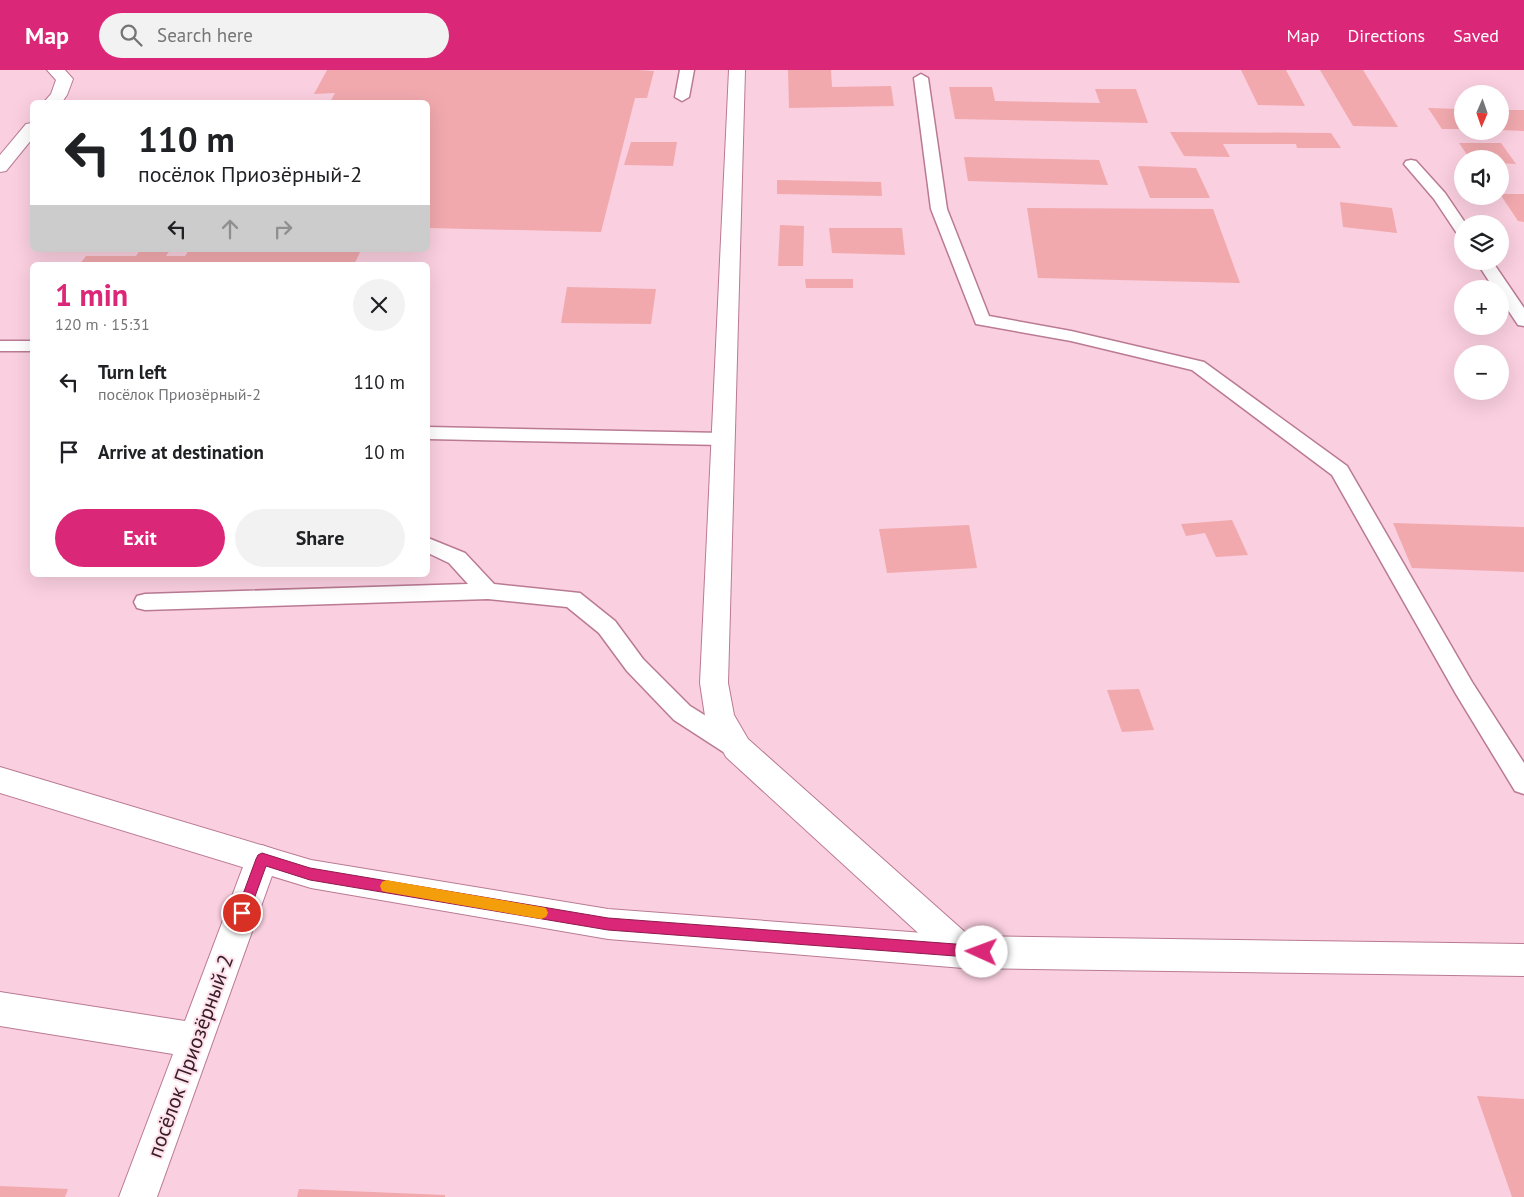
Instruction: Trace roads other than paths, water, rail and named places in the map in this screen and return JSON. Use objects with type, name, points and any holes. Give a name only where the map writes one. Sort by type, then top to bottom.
[{"type":"street","points":[[55,70],[65,80],[56,100]]},
{"type":"street","points":[[737,70],[714,683],[720,716],[737,748],[963,952]]},
{"type":"street","points":[[0,167],[30,130]]},
{"type":"street","points":[[0,780],[310,874],[608,924],[963,952],[1524,960]]},
{"type":"street","name":"посёлок Приозёрный-2","points":[[138,1197],[262,859]]},
{"type":"street","points":[[0,1009],[196,1040]]},
{"type":"lane","points":[[682,97],[687,70]]},
{"type":"lane","points":[[921,78],[939,210],[982,320],[1071,336],[1198,366],[1340,471],[1464,688],[1524,784]]},
{"type":"lane","points":[[1411,164],[1440,196],[1454,217]]},
{"type":"lane","points":[[1490,270],[1524,321]]},
{"type":"lane","points":[[0,346],[30,346]]},
{"type":"lane","points":[[430,433],[723,439]]},
{"type":"lane","points":[[430,546],[457,558],[488,591]]},
{"type":"lane","points":[[145,602],[488,591],[572,599],[607,628],[636,665],[682,713],[737,748]]}]
